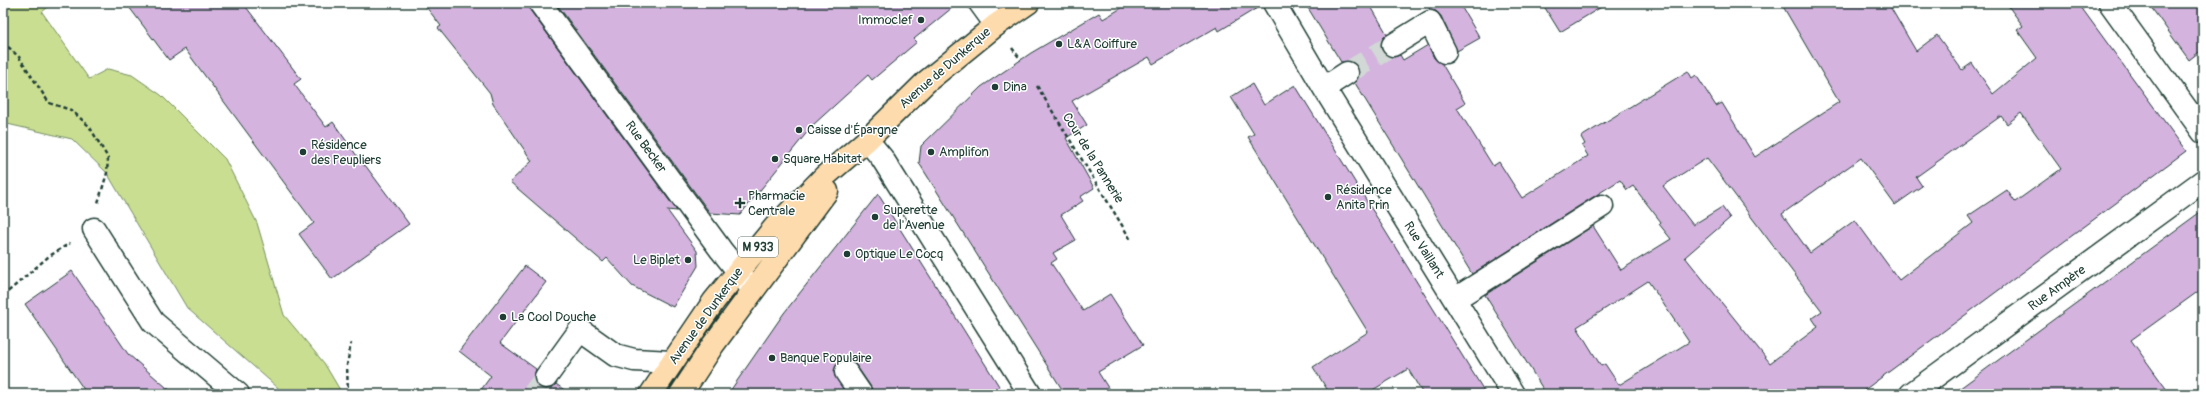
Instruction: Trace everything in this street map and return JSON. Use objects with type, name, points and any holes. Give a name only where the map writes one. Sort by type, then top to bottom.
[{"type":"main road","name":"Avenue de Dunkerque","points":[[651,394],[738,271],[775,227],[825,176],[866,140],[926,82],[996,25],[1028,3]]},
{"type":"main road","name":"Avenue de Dunkerque","points":[[687,391],[753,290],[866,140]]},
{"type":"street","name":"Rue Becker","points":[[540,3],[753,290]]},
{"type":"street","points":[[980,3],[996,25]]},
{"type":"street","name":"Rue Vaillant","points":[[1274,3],[1324,88],[1513,394]]},
{"type":"street","points":[[2110,3],[2203,132]]},
{"type":"street","points":[[1393,45],[1430,22],[1446,52]]},
{"type":"street","points":[[1324,88],[1347,73]]},
{"type":"street","points":[[866,140],[882,158],[1030,394]]},
{"type":"street","name":"Rue Ampère","points":[[1913,393],[2203,182]]},
{"type":"street","points":[[1455,299],[1602,206]]},
{"type":"street","points":[[94,228],[153,322],[238,394]]},
{"type":"street","points":[[546,377],[580,330],[615,355],[670,366],[687,391]]},
{"type":"street","points":[[846,372],[861,394]]},
{"type":"path","points":[[3,42],[19,57],[49,102],[71,110],[89,126],[108,158],[107,173],[91,221],[94,228],[48,257],[3,296]]},
{"type":"path","name":"Cour de la Pannerie","points":[[1037,86],[1131,240]]},
{"type":"path","points":[[348,394],[347,365],[351,343]]},
{"type":"path","points":[[3,386],[4,394]]},
{"type":"green space","points":[[3,3],[53,3],[42,12],[89,79],[108,69],[132,75],[161,95],[225,159],[257,223],[284,315],[324,363],[340,390],[340,394],[285,394],[187,308],[107,173],[72,139],[3,123]]},
{"type":"building","name":"Résidence des Peupliers","points":[[126,3],[243,3],[301,79],[294,84],[326,127],[333,122],[364,166],[365,165],[409,224],[332,279],[299,234],[314,223],[185,49],[169,60]]},
{"type":"building","points":[[423,3],[528,3],[530,10],[677,211],[667,210],[697,251],[698,266],[673,307],[632,286],[607,258],[603,262],[510,182],[532,161],[493,104],[490,93],[438,28],[441,26]]},
{"type":"building","points":[[556,3],[958,3],[914,39],[917,42],[872,80],[868,75],[813,125],[740,215],[710,213]]},
{"type":"building","points":[[1130,3],[1262,3],[1262,5],[1219,31],[1217,27],[1153,64],[1149,57],[1072,101],[1087,125],[1066,138],[1094,188],[1080,197],[1083,201],[1061,215],[1076,240],[1053,253],[1057,259],[1051,263],[1083,311],[1110,294],[1143,345],[1098,372],[1112,394],[1065,394],[919,163],[921,146],[981,87],[1031,53],[1099,13],[1103,19]]},
{"type":"building","points":[[1305,3],[1369,3],[1387,34],[1382,39],[1381,45],[1382,51],[1387,56],[1394,57],[1400,55],[1403,60],[1428,45],[1434,58],[1442,64],[1465,103],[1457,108],[1493,166],[1499,162],[1522,198],[1588,156],[1582,146],[1585,144],[1581,137],[1688,71],[1692,78],[1696,75],[1716,106],[1722,103],[1755,157],[1839,102],[1781,3],[1888,3],[1916,51],[1937,35],[1962,70],[1972,63],[1993,94],[2037,58],[2017,30],[2023,26],[2006,3],[2078,3],[2186,151],[1859,394],[1546,394],[1485,295],[1593,226],[1621,270],[1671,239],[1659,224],[1661,222],[1633,186],[1627,190],[1620,180],[1472,274],[1355,83],[1359,73],[1358,67],[1352,62],[1341,62]],"holes":[[[2021,113],[2061,169],[2015,202],[2007,190],[1968,216],[1973,223],[1899,280],[1855,220],[1810,253],[1782,214],[1861,158],[1895,205],[1922,186],[1916,177],[2001,116],[2007,124]],[[1707,158],[1822,311],[1812,318],[1818,327],[1770,363],[1685,257],[1730,218],[1722,207],[1693,225],[1663,186]],[[1648,281],[1689,342],[1619,385],[1605,364],[1601,366],[1577,327]]]},
{"type":"building","points":[[1427,3],[1459,3],[1480,38],[1457,51],[1441,16],[1436,11],[1430,10]]},
{"type":"building","points":[[1542,3],[1608,3],[1560,32]]},
{"type":"building","points":[[2148,3],[2203,3],[2203,49],[2189,60]]},
{"type":"building","name":"Résidence Anita Prin","points":[[1252,84],[1264,105],[1295,85],[1486,394],[1423,394],[1408,369],[1366,394],[1330,394],[1313,367],[1368,332],[1248,137],[1254,134],[1231,97]]},
{"type":"building","points":[[878,194],[1004,394],[873,394],[871,387],[856,365],[852,361],[845,360],[839,362],[834,373],[846,394],[728,394],[784,313]]},
{"type":"building","points":[[2203,210],[2203,288],[2131,340],[2170,394],[1952,394]]},
{"type":"building","points":[[525,266],[546,282],[500,343],[536,369],[534,376],[538,387],[545,389],[551,388],[556,384],[570,394],[478,394],[491,376],[459,351]]},
{"type":"building","points":[[72,271],[128,354],[174,394],[87,394],[25,304]]},
{"type":"tunnel","points":[[1347,73],[1393,45]]},
{"type":"tunnel","points":[[533,394],[546,377]]},
{"type":"place","name":"Immoclef","points":[[921,20]]},
{"type":"place","name":"L&A Coiffure","points":[[1059,44]]},
{"type":"place","name":"Dina","points":[[995,87]]},
{"type":"place","name":"Caisse d'Épargne","points":[[799,130]]},
{"type":"place","name":"Résidence des Peupliers","points":[[303,152]]},
{"type":"place","name":"Amplifon","points":[[931,152]]},
{"type":"place","name":"Square Habitat","points":[[775,159]]},
{"type":"place","name":"Résidence Anita Prin","points":[[1328,197]]},
{"type":"place","name":"Pharmacie Centrale","points":[[740,203]]},
{"type":"place","name":"Superette de l'Avenue","points":[[875,217]]},
{"type":"place","name":"Optique Le Cocq","points":[[847,254]]},
{"type":"place","name":"Le Biplet","points":[[688,260]]},
{"type":"place","name":"La Cool Douche","points":[[503,317]]},
{"type":"place","name":"Banque Populaire","points":[[772,358]]}]
